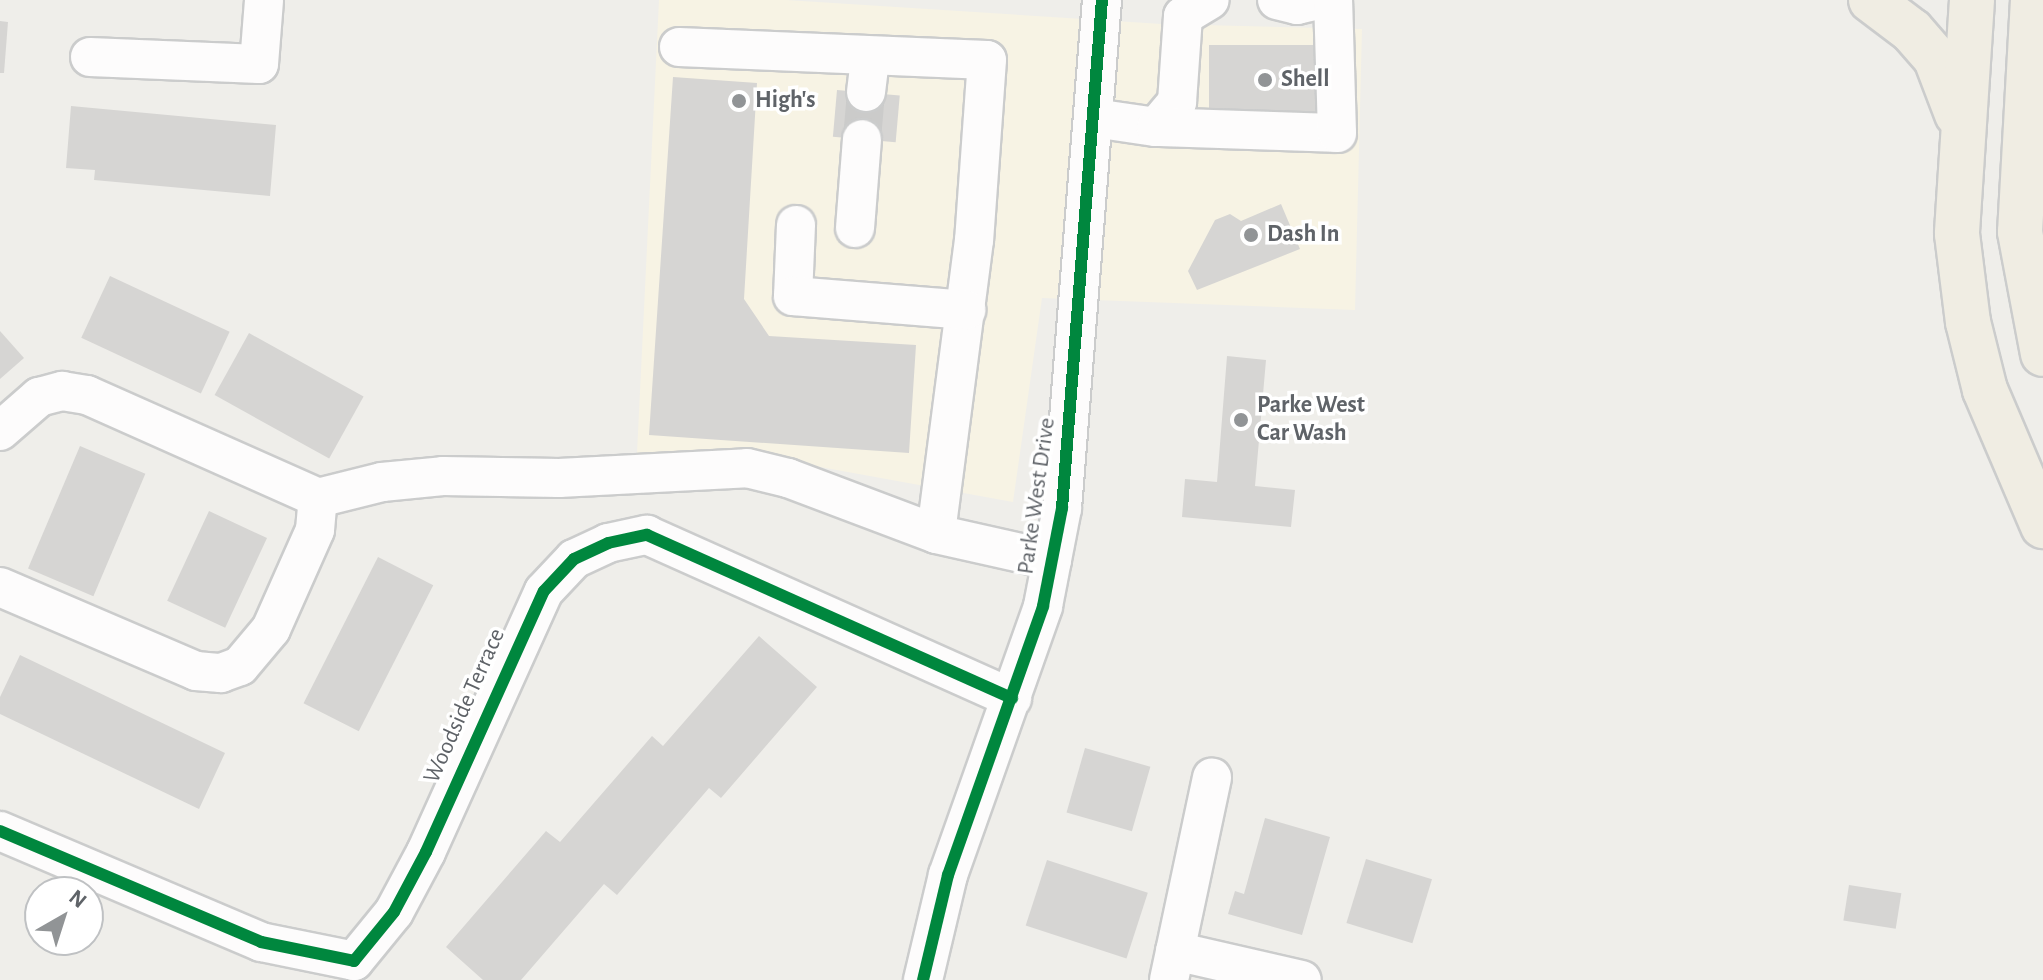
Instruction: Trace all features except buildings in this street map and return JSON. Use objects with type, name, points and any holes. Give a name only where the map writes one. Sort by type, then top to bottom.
[{"type":"highway","points":[[1871,0],[1912,31],[1936,59],[1961,124]]},
{"type":"highway","points":[[1972,0],[1961,124],[1957,234],[1968,322],[1985,390],[2043,526]]},
{"type":"highway","points":[[2033,0],[2020,232],[2043,354]]},
{"type":"highway","points":[[2020,232],[2043,147]]},
{"type":"street","points":[[90,57],[259,64],[264,0]]},
{"type":"street","name":"Parke West Drive","points":[[923,980],[948,875],[1043,606],[1052,560],[1063,494],[1102,0]]},
{"type":"street","points":[[1156,127],[1177,102],[1183,16],[1210,0]]},
{"type":"street","points":[[1277,0],[1297,5],[1318,0]]},
{"type":"street","points":[[1094,118],[1156,127],[1337,133],[1333,0]]},
{"type":"street","points":[[679,47],[868,74],[987,60],[966,310],[936,534]]},
{"type":"street","points":[[855,228],[862,139]]},
{"type":"street","points":[[796,225],[793,296],[966,310]]},
{"type":"street","points":[[0,431],[39,397],[62,391],[87,395],[318,498],[382,482],[443,476],[559,478],[747,468],[788,478],[936,534],[1052,560]]},
{"type":"street","points":[[0,587],[196,671],[221,673],[240,666],[271,629],[315,530],[318,498]]},
{"type":"street","name":"Woodside Terrace","points":[[0,831],[261,942],[347,970],[394,912],[426,852],[544,591],[574,559],[608,543],[647,535],[1012,698]]},
{"type":"street","points":[[1212,778],[1172,965],[1302,980]]},
{"type":"shaded area","points":[[659,0],[786,0],[1162,24],[1362,29],[1355,310],[1042,298],[1013,502],[798,463],[637,453]]},
{"type":"tunnel","points":[[862,139],[866,92]]},
{"type":"cycle path","points":[[923,980],[948,875],[1043,606],[1062,508],[1102,0]]},
{"type":"cycle path","points":[[0,831],[261,942],[354,961],[394,912],[426,852],[544,591],[574,559],[608,543],[647,535],[1012,698]]},
{"type":"place","name":"Shell","points":[[1265,80]]},
{"type":"place","name":"High's","points":[[739,101]]},
{"type":"place","name":"Dash In","points":[[1251,235]]},
{"type":"place","name":"Parke West Car Wash","points":[[1241,420]]}]
